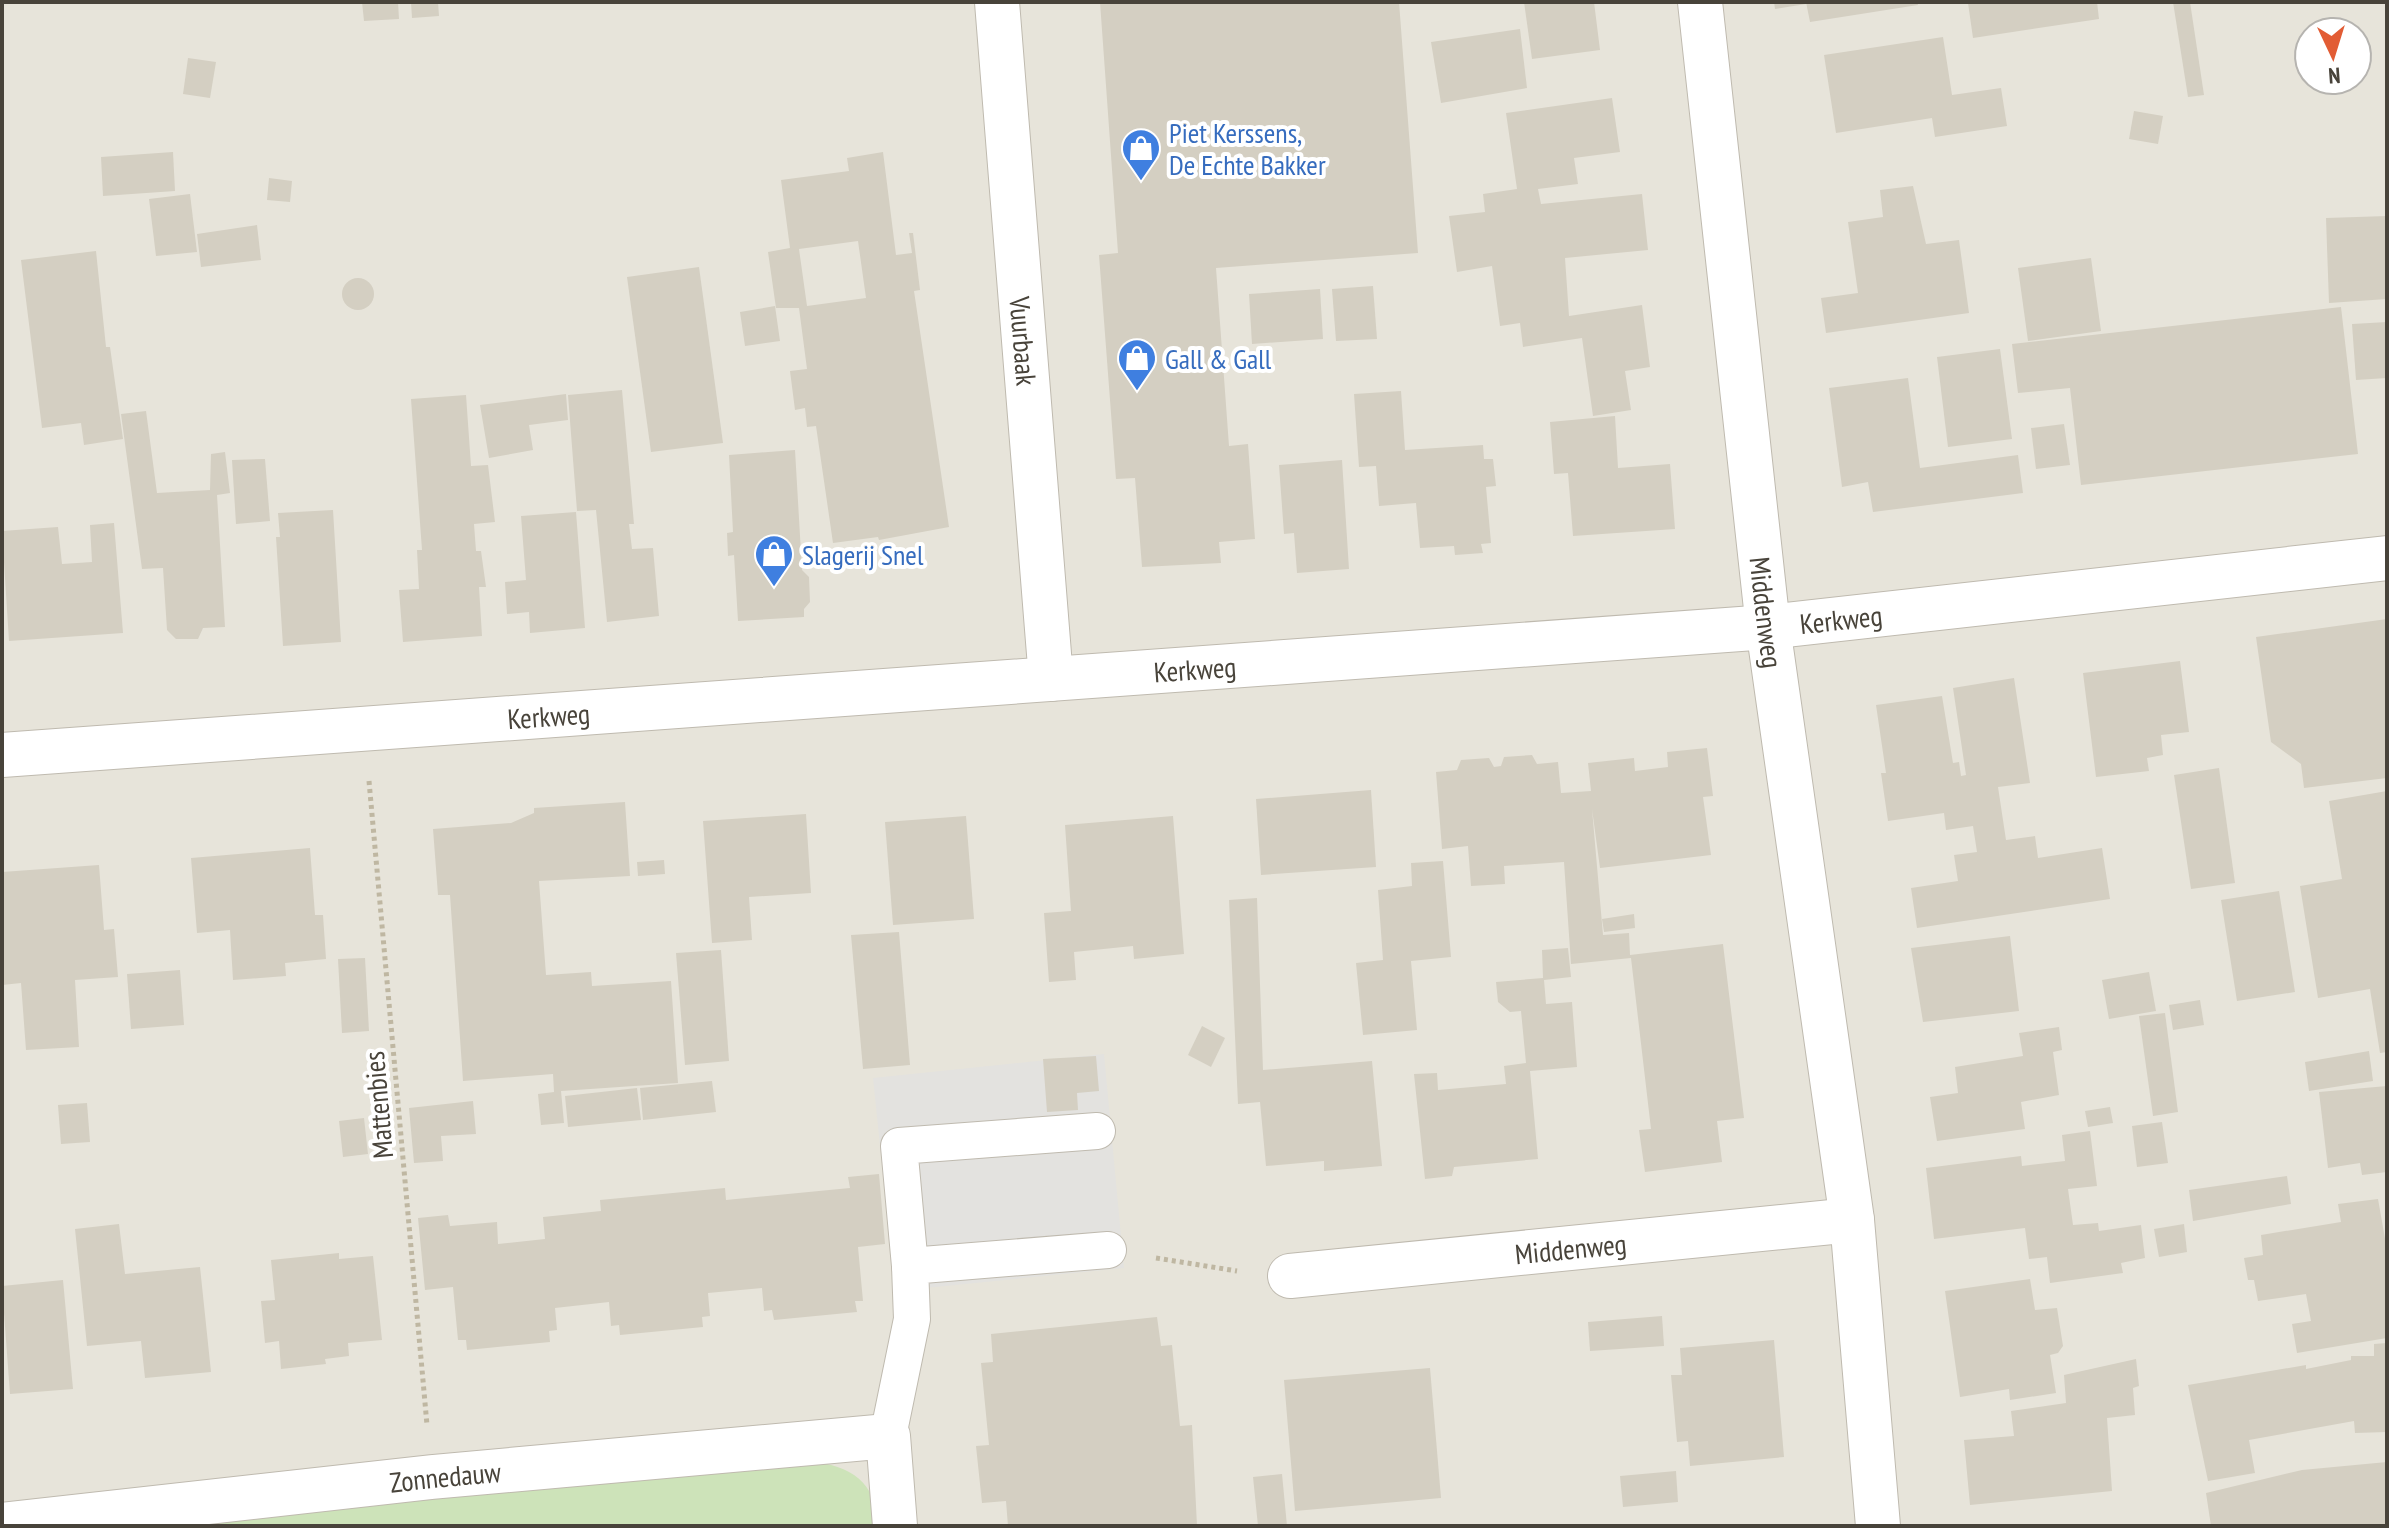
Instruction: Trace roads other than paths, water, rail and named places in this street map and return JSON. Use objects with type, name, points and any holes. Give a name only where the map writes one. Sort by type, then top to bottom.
[{"type":"street","name":"Vuurbaak","points":[[997,2],[1051,679]]},
{"type":"street","name":"Middenweg","points":[[1700,2],[1768,627],[1852,1220],[1878,1526]]},
{"type":"street","name":"Kerkweg","points":[[2,755],[1768,627],[2387,558]]},
{"type":"street","name":"Middenweg","points":[[1290,1276],[1852,1220]]},
{"type":"street","name":"Zonnedauw","points":[[2,1525],[432,1477],[888,1436]]},
{"type":"street","points":[[888,1436],[895,1526]]},
{"type":"lane","points":[[888,1436],[912,1319],[899,1146],[1097,1131]]},
{"type":"lane","points":[[910,1266],[1108,1250]]},
{"type":"place","name":"Piet Kerssens, De Echte Bakker","points":[[1141,182]]},
{"type":"place","name":"Gall & Gall","points":[[1137,392]]},
{"type":"place","name":"Slagerij Snel","points":[[774,588]]}]
